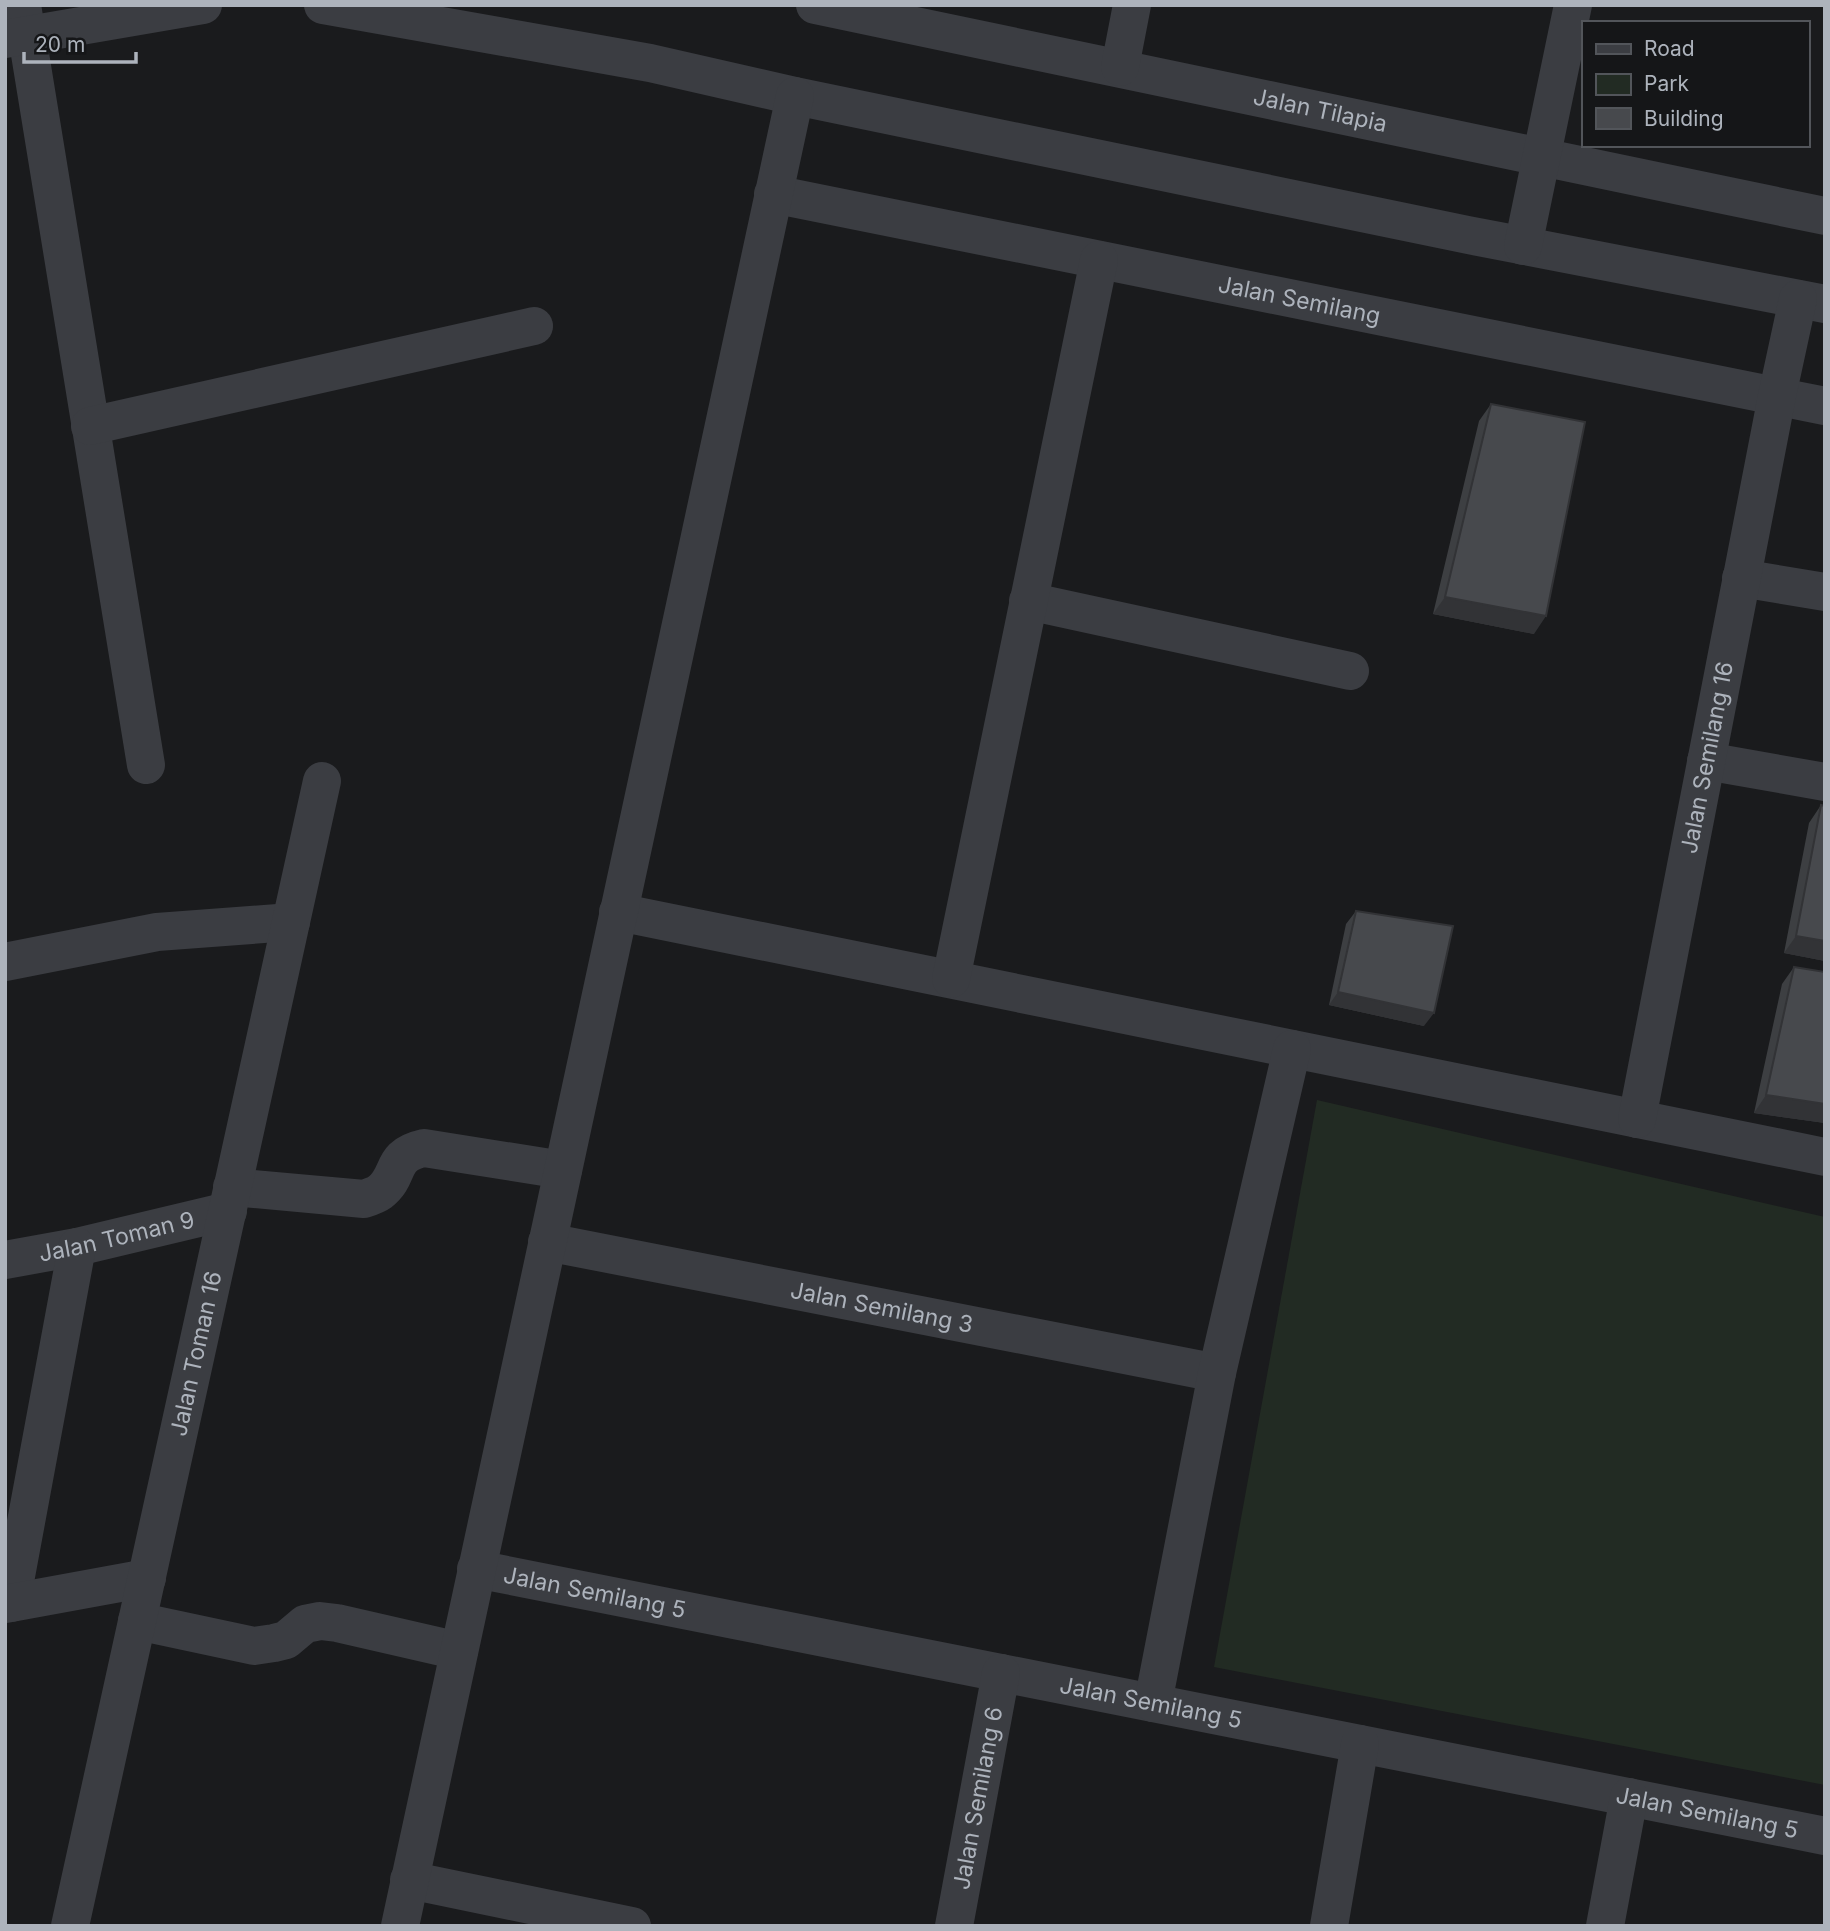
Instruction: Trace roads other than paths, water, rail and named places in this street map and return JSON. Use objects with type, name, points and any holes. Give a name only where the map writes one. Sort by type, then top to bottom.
[{"type":"street","points":[[146,765],[90,426],[18,27],[204,5]]},
{"type":"street","points":[[323,5],[650,63],[795,96],[1524,246],[1811,302]]},
{"type":"street","name":"Jalan Tilapia","points":[[815,5],[1825,216]]},
{"type":"street","points":[[1120,67],[1132,5]]},
{"type":"street","points":[[1524,246],[1573,5]]},
{"type":"street","points":[[400,1926],[795,96]]},
{"type":"street","name":"Jalan Semilang","points":[[773,194],[1825,406]]},
{"type":"street","points":[[951,979],[1098,260]]},
{"type":"street","name":"Jalan Semilang 16","points":[[1637,1119],[1777,396],[1811,302]]},
{"type":"street","points":[[90,426],[534,326]]},
{"type":"street","points":[[1741,578],[1825,592]]},
{"type":"street","points":[[1028,601],[1350,671]]},
{"type":"street","points":[[1706,761],[1825,782]]},
{"type":"street","name":"Jalan Toman 16","points":[[70,1926],[322,781]]},
{"type":"street","points":[[618,912],[1825,1157]]},
{"type":"street","points":[[5,962],[157,932],[291,922]]},
{"type":"street","points":[[1153,1703],[1217,1373],[1292,1049]]},
{"type":"street","name":"Jalan Toman 9","points":[[5,1260],[77,1247],[230,1199],[364,1199],[379,1193],[403,1156],[424,1148],[563,1170]]},
{"type":"street","name":"Jalan Semilang 3","points":[[547,1242],[1217,1373]]},
{"type":"street","points":[[77,1247],[8,1604],[147,1577]]},
{"type":"street","name":"Jalan Semilang 5","points":[[477,1569],[1825,1836]]},
{"type":"street","points":[[137,1621],[254,1646],[286,1640],[305,1623],[337,1622],[459,1651]]},
{"type":"street","name":"Jalan Semilang 6","points":[[954,1926],[1001,1672]]},
{"type":"street","points":[[1329,1926],[1360,1744]]},
{"type":"street","points":[[1605,1926],[1629,1797]]},
{"type":"street","points":[[410,1880],[632,1926]]}]
